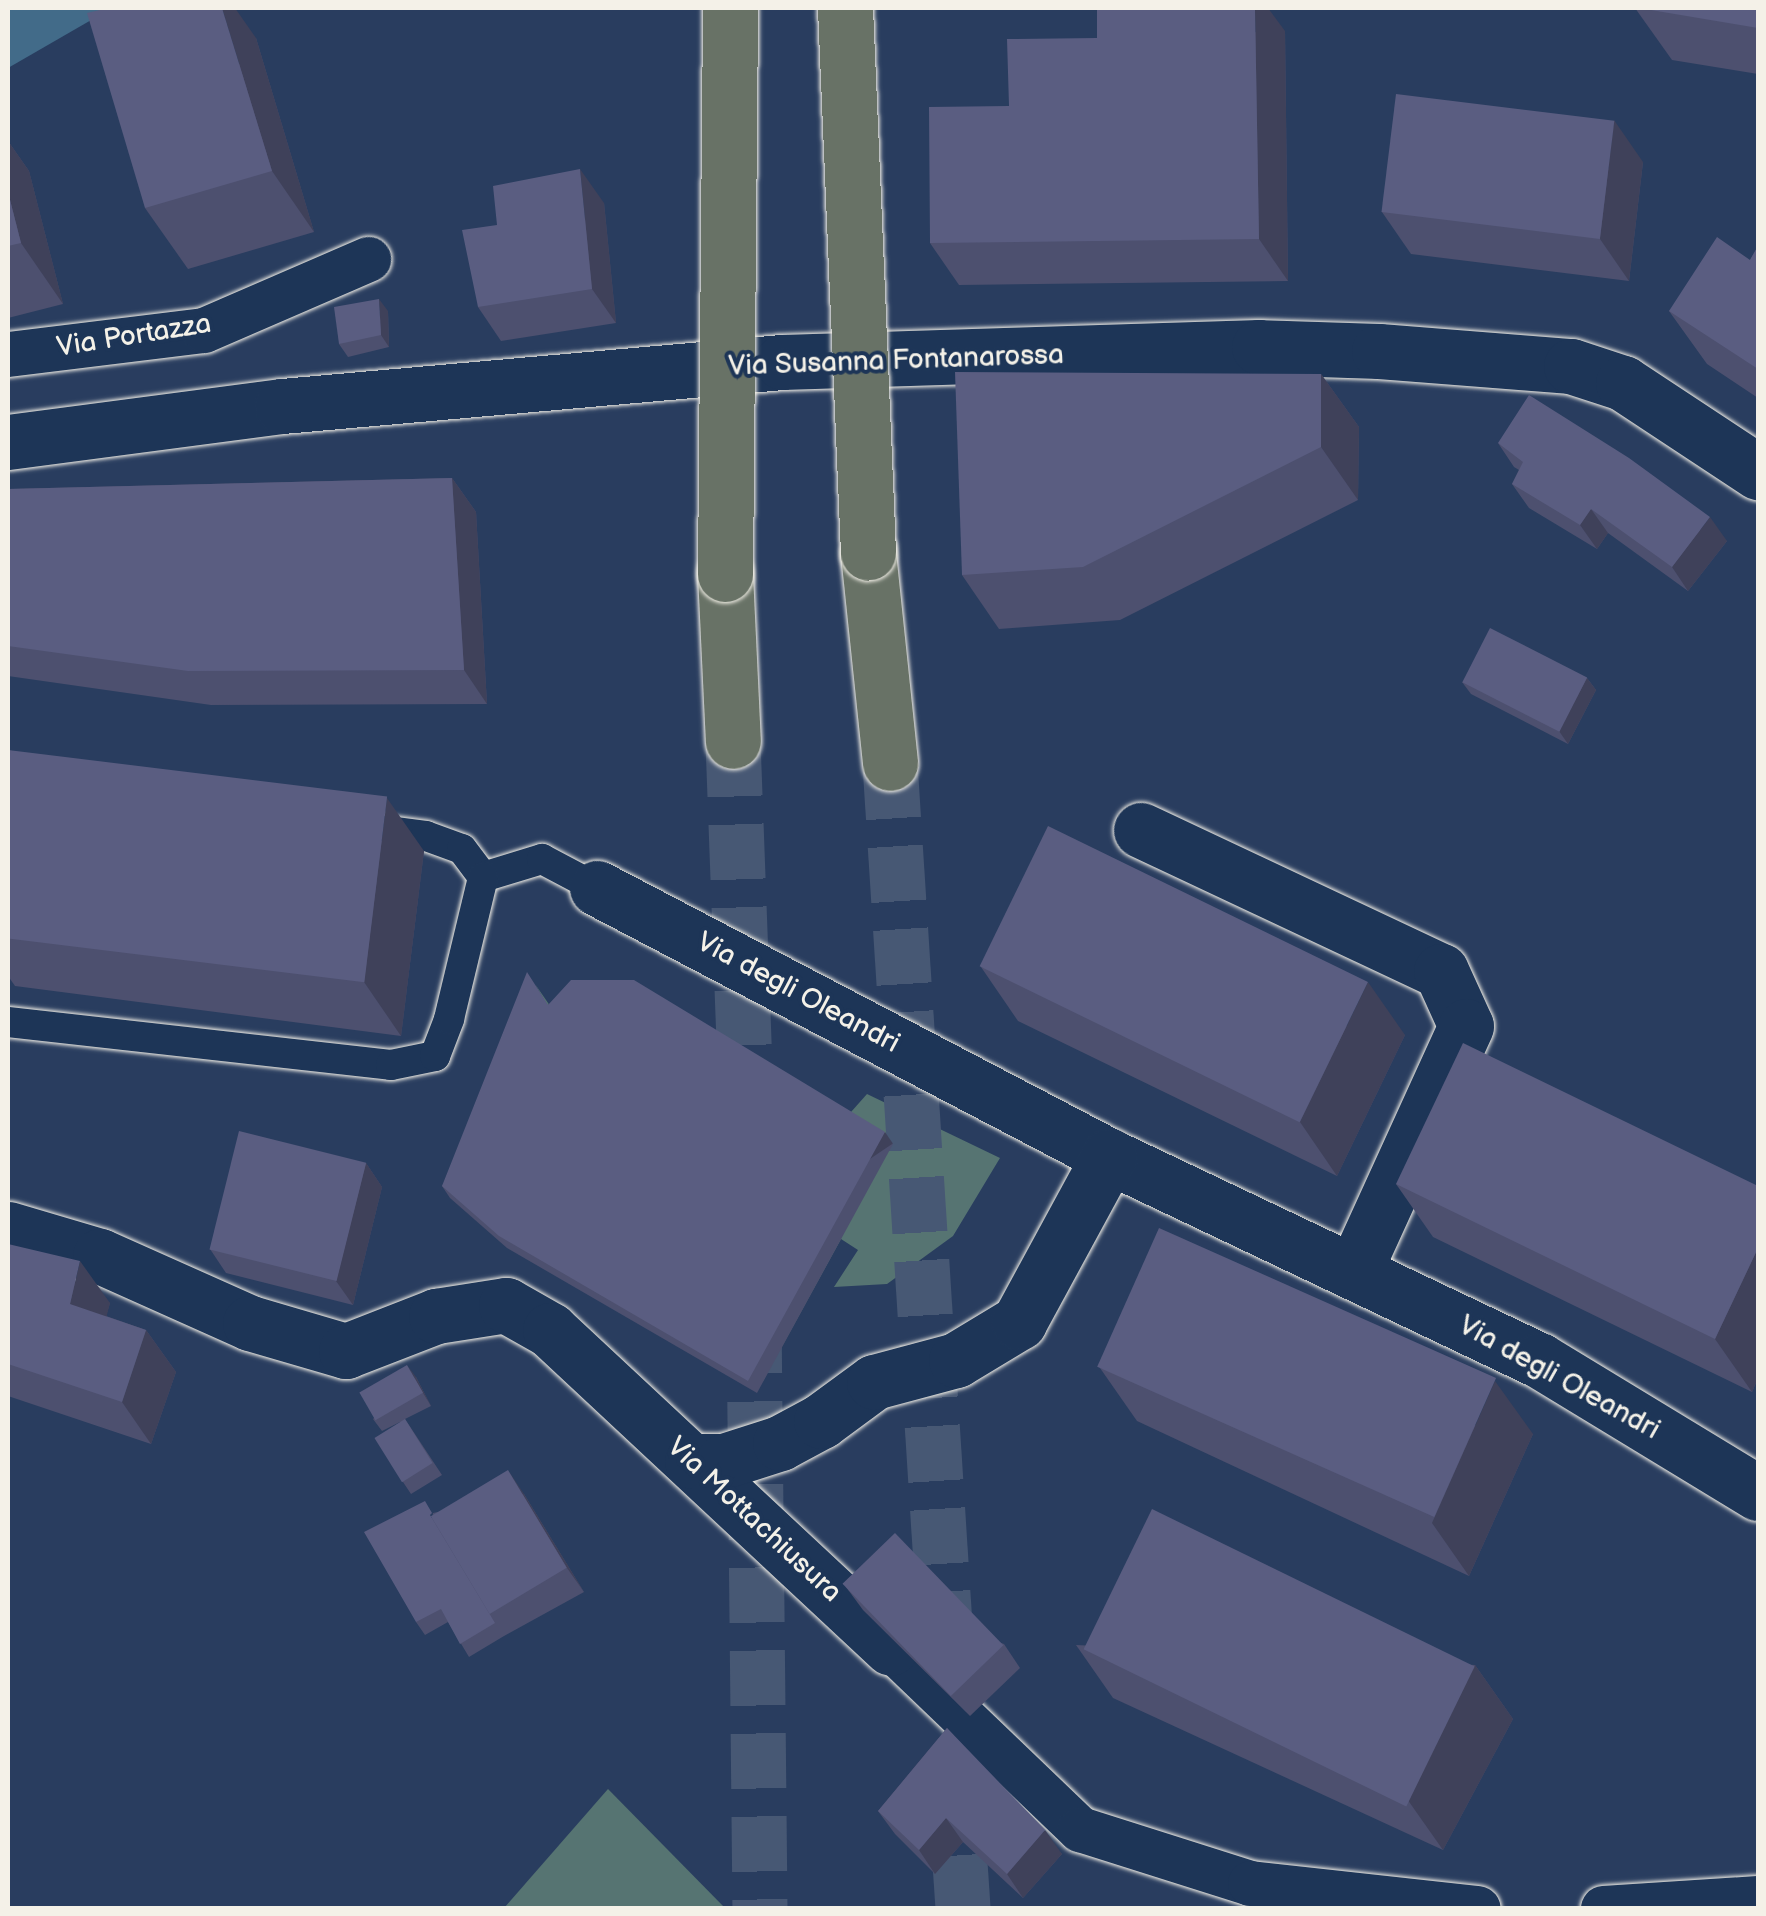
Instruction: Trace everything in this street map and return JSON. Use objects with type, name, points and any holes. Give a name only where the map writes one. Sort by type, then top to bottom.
[{"type":"highway","points":[[730,8],[726,574],[733,740]]},
{"type":"highway","points":[[845,8],[868,554],[890,763]]},
{"type":"street","name":"Via Portazza","points":[[8,354],[204,330],[368,259]]},
{"type":"street","name":"Via Susanna Fontanarossa","points":[[8,442],[282,406],[782,362],[1259,347],[1379,351],[1571,366],[1623,384],[1758,472]]},
{"type":"street","points":[[1141,830],[1441,971],[1466,1026],[1354,1272]]},
{"type":"street","name":"Via degli Oleandri","points":[[597,888],[1109,1156],[1539,1360],[1758,1493]]},
{"type":"street","points":[[692,1461],[724,1461],[780,1442],[821,1421],[874,1382],[956,1360],[1019,1322],[1109,1156]]},
{"type":"street","name":"Via Mottachiusura","points":[[8,1229],[100,1256],[250,1323],[346,1351],[436,1316],[506,1305],[550,1330],[1080,1830],[1250,1883],[1478,1908]]},
{"type":"street","points":[[1603,1908],[1758,1898]]},
{"type":"lane","points":[[8,1022],[391,1065],[435,1056],[449,1019],[483,877],[462,849],[426,836],[350,826]]},
{"type":"lane","name":"Via degli Oleandri","points":[[483,877],[542,859],[597,888]]},
{"type":"green space","points":[[535,984],[557,1016],[851,1112],[867,1094],[1000,1158],[953,1236],[887,1284],[834,1287],[858,1250],[841,1239],[763,1381]]},
{"type":"green space","points":[[608,1789],[725,1908],[504,1908]]},
{"type":"water","points":[[8,8],[112,8],[8,68]]},
{"type":"building","points":[[108,8],[222,8],[272,171],[145,208],[87,13]]},
{"type":"building","points":[[1097,8],[1255,8],[1259,239],[930,243],[929,107],[1009,106],[1007,39],[1097,38]]},
{"type":"building","points":[[1639,8],[1758,8],[1758,28]]},
{"type":"building","points":[[1396,94],[1614,121],[1600,239],[1381,212]]},
{"type":"building","points":[[580,169],[592,289],[478,307],[462,230],[497,225],[493,186]]},
{"type":"building","points":[[8,192],[21,243],[8,246]]},
{"type":"building","points":[[1717,237],[1750,260],[1758,246],[1758,369],[1669,311]]},
{"type":"building","points":[[379,299],[381,335],[339,344],[334,307]]},
{"type":"building","points":[[955,372],[1321,374],[1321,447],[1083,567],[962,575]]},
{"type":"building","points":[[1529,395],[1629,458],[1710,517],[1672,567],[1591,509],[1580,525],[1512,484],[1523,462],[1498,443]]},
{"type":"building","points":[[452,478],[464,670],[188,671],[8,646],[8,489]]},
{"type":"building","points":[[1490,628],[1587,677],[1559,732],[1462,682]]},
{"type":"building","points":[[8,750],[387,797],[364,982],[8,938]]},
{"type":"building","points":[[1048,826],[1368,982],[1300,1122],[980,966]]},
{"type":"building","points":[[527,972],[548,1005],[571,980],[634,980],[885,1132],[748,1381],[499,1236],[442,1186]]},
{"type":"building","points":[[1463,1043],[1758,1186],[1758,1248],[1715,1339],[1396,1184]]},
{"type":"building","points":[[239,1131],[366,1163],[337,1281],[209,1249]]},
{"type":"building","points":[[1159,1228],[1496,1378],[1434,1517],[1097,1367]]},
{"type":"building","points":[[8,1244],[80,1261],[70,1304],[146,1330],[122,1402],[8,1364]]},
{"type":"building","points":[[407,1365],[423,1393],[375,1420],[359,1392]]},
{"type":"building","points":[[405,1419],[433,1463],[402,1482],[374,1438]]},
{"type":"building","points":[[508,1470],[567,1568],[490,1614],[431,1516]]},
{"type":"building","points":[[425,1501],[495,1623],[460,1644],[441,1609],[416,1622],[364,1532]]},
{"type":"building","points":[[1152,1509],[1475,1666],[1406,1807],[1084,1649]]},
{"type":"building","points":[[895,1533],[1003,1645],[951,1696],[842,1584]]},
{"type":"building","points":[[947,1728],[1045,1830],[1007,1874],[946,1818],[919,1850],[878,1811]]},
{"type":"tunnel","points":[[733,741],[747,1122]]},
{"type":"tunnel","points":[[890,763],[947,1656]]},
{"type":"tunnel","points":[[754,1318],[760,1908]]},
{"type":"tunnel","points":[[954,1772],[963,1908]]}]
